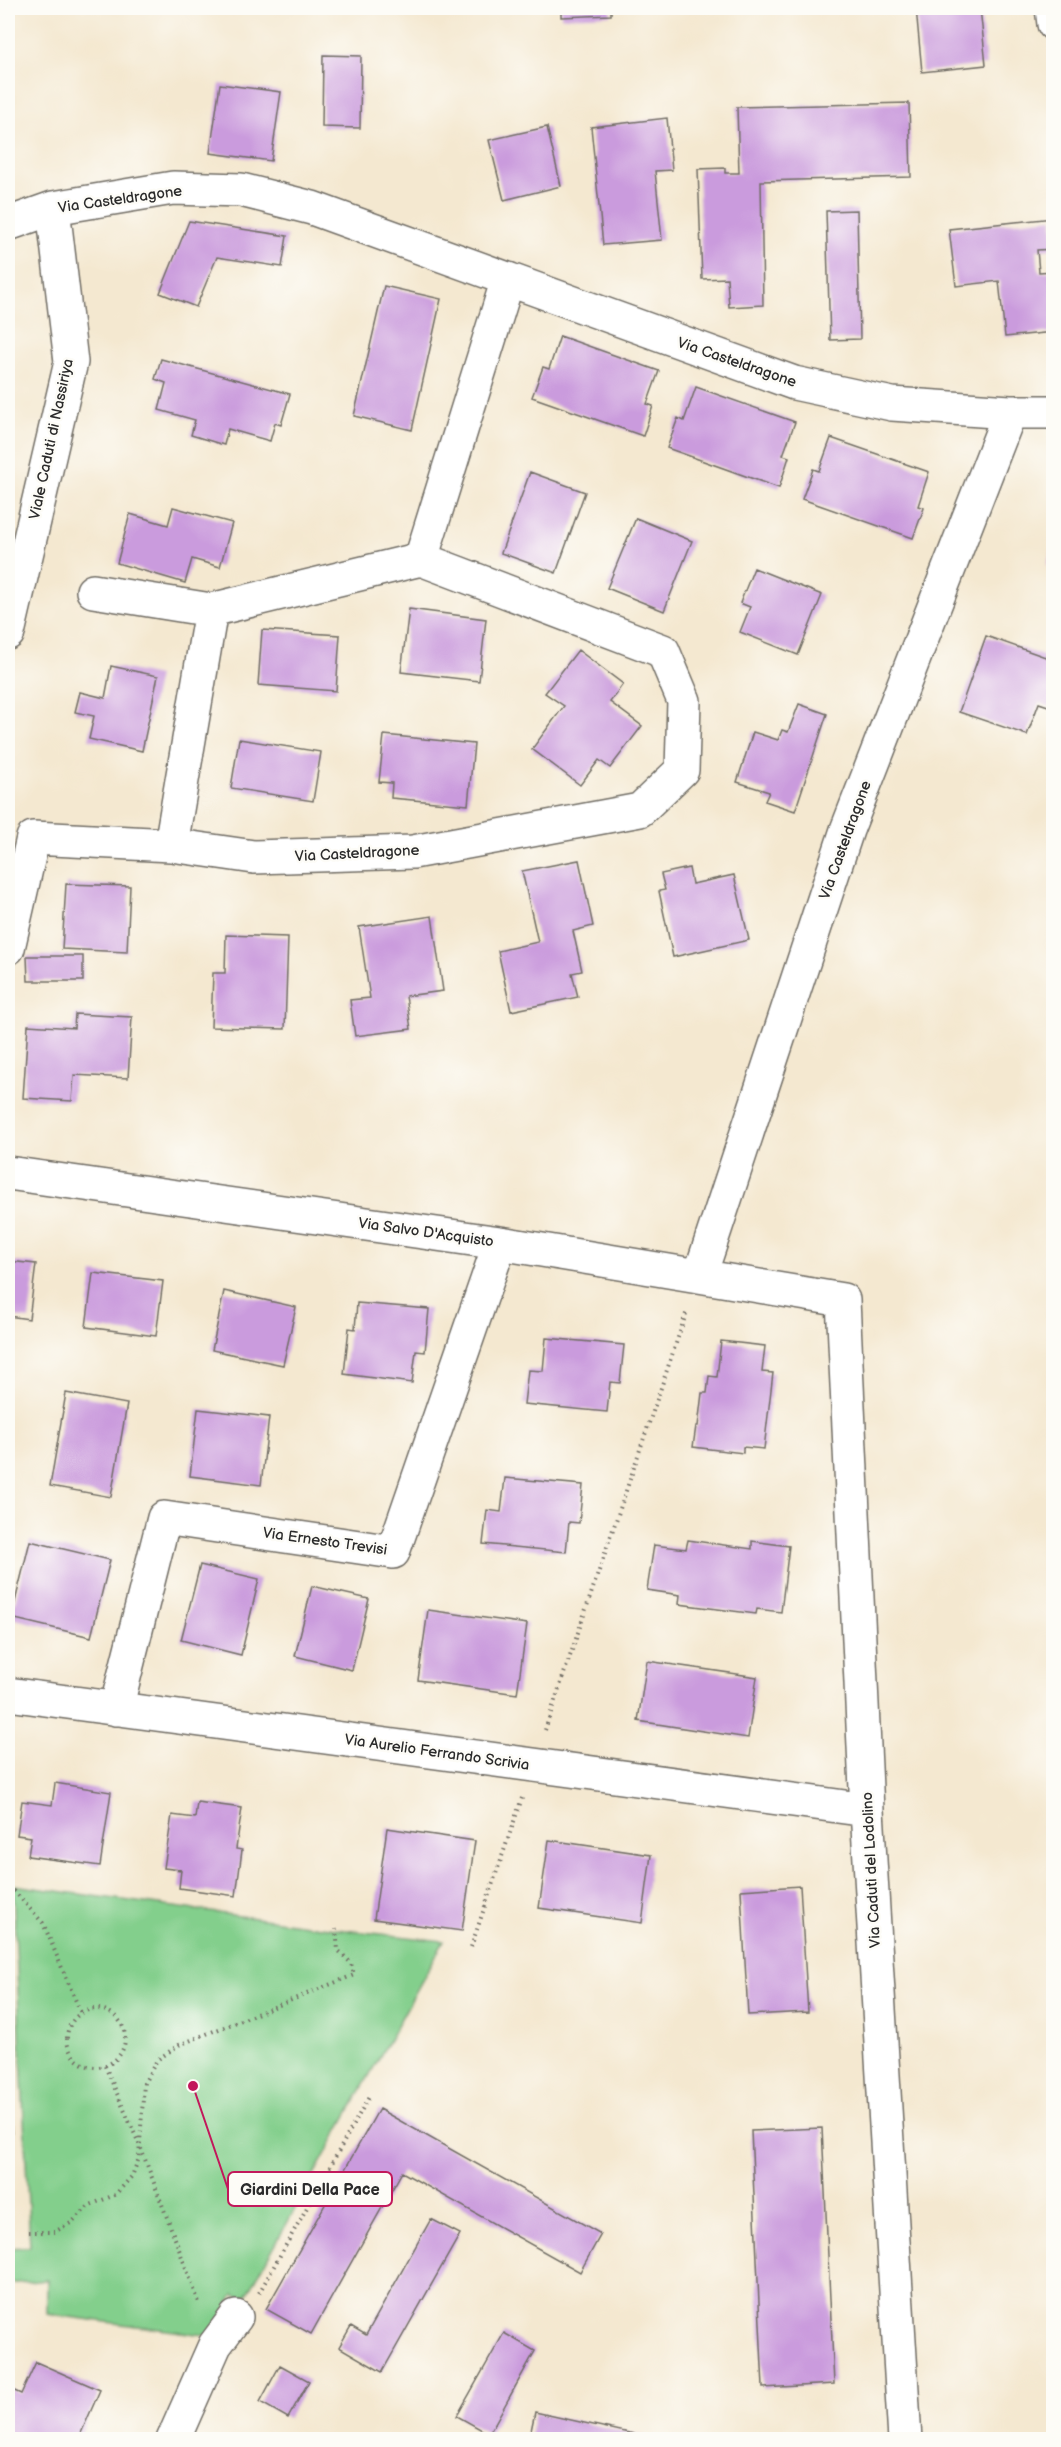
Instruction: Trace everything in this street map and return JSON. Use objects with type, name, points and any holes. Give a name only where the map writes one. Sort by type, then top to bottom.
[{"type":"street","points":[[1052,8],[1053,24]]},
{"type":"street","name":"Via Casteldragone","points":[[8,224],[53,208],[173,188],[241,190],[312,208],[795,383],[892,404],[1010,412],[1053,412]]},
{"type":"street","name":"Viale Caduti di Nassiriya","points":[[8,633],[71,362],[53,208]]},
{"type":"street","points":[[93,591],[211,610],[420,560],[508,279]]},
{"type":"street","name":"Via Casteldragone","points":[[699,1275],[847,830],[1010,412]]},
{"type":"street","name":"Via Casteldragone","points":[[8,948],[33,838],[171,845],[254,857],[413,852],[640,810],[682,770],[684,701],[663,651],[420,560]]},
{"type":"street","points":[[171,845],[211,610]]},
{"type":"street","name":"Via Salvo D'Acquisto","points":[[8,1173],[500,1243],[843,1300]]},
{"type":"street","name":"Via Ernesto Trevisi","points":[[116,1709],[164,1518],[393,1552],[500,1243]]},
{"type":"street","name":"Via Caduti del Lodolino","points":[[843,1300],[867,1810],[905,2439]]},
{"type":"street","name":"Via Aurelio Ferrando Scrivia","points":[[8,1694],[867,1810]]},
{"type":"street","points":[[173,2439],[215,2345],[236,2317]]},
{"type":"path","points":[[544,1732],[688,1310]]},
{"type":"path","points":[[471,1947],[524,1792]]},
{"type":"path","points":[[8,1890],[14,1891],[43,1923],[81,2013]]},
{"type":"path","points":[[29,2232],[54,2232],[71,2223],[90,2205],[116,2195],[132,2175],[139,2158],[144,2083],[157,2060],[179,2045],[354,1975],[351,1963],[338,1950],[336,1929]]},
{"type":"path","points":[[90,2010],[109,2012],[122,2026],[125,2035],[124,2045],[120,2054],[105,2066],[86,2065],[72,2054],[68,2046],[68,2027],[81,2013],[90,2010]]},
{"type":"path","points":[[105,2066],[140,2146],[215,2345]]},
{"type":"path","points":[[236,2317],[261,2291],[369,2097]]},
{"type":"green space","points":[[13,1885],[336,1929],[444,1941],[246,2297],[234,2294],[211,2336],[47,2314],[47,2280],[8,2284],[8,2248],[30,2247]]},
{"type":"building","points":[[561,8],[611,8],[611,15],[561,17]]},
{"type":"building","points":[[916,8],[980,8],[986,65],[922,72]]},
{"type":"building","points":[[323,55],[361,56],[360,128],[322,127]]},
{"type":"building","points":[[220,84],[281,92],[271,161],[210,153]]},
{"type":"building","points":[[909,103],[911,177],[761,181],[763,305],[729,307],[727,278],[702,279],[698,169],[725,168],[725,173],[739,173],[737,107]]},
{"type":"building","points":[[667,118],[672,170],[655,171],[662,240],[603,245],[591,127]]},
{"type":"building","points":[[547,127],[561,186],[504,200],[489,140]]},
{"type":"building","points":[[857,210],[860,339],[830,340],[826,211]]},
{"type":"building","points":[[1053,218],[1054,249],[1037,250],[1039,272],[1054,271],[1054,332],[1005,337],[999,281],[956,286],[949,229]]},
{"type":"building","points":[[189,221],[287,236],[282,267],[217,257],[196,307],[160,293]]},
{"type":"building","points":[[384,286],[441,299],[412,430],[354,416]]},
{"type":"building","points":[[560,336],[659,371],[647,404],[653,406],[643,436],[532,397],[543,367],[549,369]]},
{"type":"building","points":[[161,359],[290,394],[281,425],[275,423],[270,441],[228,429],[224,445],[191,435],[195,420],[159,410],[166,383],[155,379]]},
{"type":"building","points":[[696,387],[795,422],[783,455],[789,457],[779,488],[667,448],[678,418],[684,421]]},
{"type":"building","points":[[831,438],[929,472],[918,506],[924,508],[913,538],[802,499],[813,469],[819,471]]},
{"type":"building","points":[[530,472],[585,492],[556,573],[501,553]]},
{"type":"building","points":[[173,507],[232,523],[220,567],[192,559],[185,583],[117,563],[130,514],[168,525]]},
{"type":"building","points":[[636,518],[692,541],[664,611],[607,588]]},
{"type":"building","points":[[1054,547],[1054,567],[1047,565]]},
{"type":"building","points":[[754,568],[822,595],[798,655],[740,632],[750,607],[740,603]]},
{"type":"building","points":[[409,609],[486,619],[479,681],[401,672]]},
{"type":"building","points":[[262,630],[340,635],[336,691],[258,685]]},
{"type":"building","points":[[986,636],[1054,660],[1054,708],[1039,703],[1027,735],[959,712]]},
{"type":"building","points":[[578,650],[623,684],[610,702],[642,726],[610,768],[599,760],[580,785],[532,749],[564,706],[545,693]]},
{"type":"building","points":[[111,666],[158,676],[142,751],[89,739],[94,716],[75,712],[80,692],[105,698]]},
{"type":"building","points":[[799,704],[827,714],[795,811],[765,801],[769,792],[737,782],[753,732],[778,740],[782,730],[788,732]]},
{"type":"building","points":[[384,735],[474,744],[468,805],[391,798],[392,783],[379,782]]},
{"type":"building","points":[[239,739],[321,752],[313,801],[231,788]]},
{"type":"building","points":[[579,860],[593,926],[573,931],[582,971],[572,973],[578,997],[511,1011],[498,951],[538,942],[522,871]]},
{"type":"building","points":[[689,868],[692,884],[734,875],[749,940],[673,957],[659,891],[665,890],[661,874]]},
{"type":"building","points":[[66,884],[130,886],[127,952],[62,949]]},
{"type":"building","points":[[432,916],[443,991],[406,996],[411,1029],[355,1036],[350,1000],[370,998],[359,927]]},
{"type":"building","points":[[226,935],[288,937],[285,1029],[211,1027],[213,973],[225,973]]},
{"type":"building","points":[[27,956],[83,956],[83,981],[28,981]]},
{"type":"building","points":[[75,1014],[132,1017],[128,1078],[74,1075],[72,1101],[23,1098],[28,1025],[74,1028]]},
{"type":"building","points":[[8,1261],[36,1264],[29,1319],[8,1316]]},
{"type":"building","points":[[93,1273],[163,1281],[156,1336],[86,1327]]},
{"type":"building","points":[[224,1291],[296,1307],[283,1365],[212,1350]]},
{"type":"building","points":[[357,1303],[429,1309],[425,1352],[416,1351],[412,1383],[344,1374],[349,1328],[355,1329]]},
{"type":"building","points":[[546,1338],[624,1345],[620,1383],[610,1382],[607,1412],[524,1404],[528,1370],[543,1371]]},
{"type":"building","points":[[721,1341],[765,1346],[762,1372],[773,1373],[764,1449],[743,1447],[743,1453],[693,1447],[702,1393],[707,1393],[709,1376],[717,1377]]},
{"type":"building","points":[[66,1393],[127,1404],[111,1497],[50,1486]]},
{"type":"building","points":[[198,1409],[269,1417],[261,1485],[190,1476]]},
{"type":"building","points":[[505,1478],[583,1485],[579,1523],[569,1522],[566,1552],[483,1544],[487,1510],[501,1512]]},
{"type":"building","points":[[688,1540],[752,1549],[752,1541],[789,1546],[781,1612],[757,1609],[756,1614],[679,1604],[680,1595],[647,1590],[654,1545],[686,1549]]},
{"type":"building","points":[[30,1541],[110,1560],[91,1637],[11,1618]]},
{"type":"building","points":[[200,1565],[259,1579],[241,1655],[181,1640]]},
{"type":"building","points":[[312,1586],[369,1599],[352,1670],[295,1656]]},
{"type":"building","points":[[428,1610],[527,1624],[517,1694],[418,1680]]},
{"type":"building","points":[[647,1661],[757,1677],[748,1738],[638,1721]]},
{"type":"building","points":[[55,1783],[111,1792],[100,1866],[28,1856],[31,1837],[17,1835],[22,1801],[52,1805]]},
{"type":"building","points":[[197,1802],[242,1808],[236,1849],[242,1850],[236,1896],[179,1888],[181,1870],[164,1868],[172,1815],[195,1818]]},
{"type":"building","points":[[387,1828],[475,1841],[462,1931],[374,1919]]},
{"type":"building","points":[[549,1840],[651,1855],[642,1923],[539,1908]]},
{"type":"building","points":[[800,1886],[808,2012],[748,2015],[741,1890]]},
{"type":"building","points":[[8,2099],[10,2099],[12,2141],[8,2141]]},
{"type":"building","points":[[379,2109],[601,2234],[580,2272],[402,2172],[311,2334],[266,2309]]},
{"type":"building","points":[[822,2128],[834,2384],[763,2388],[751,2131]]},
{"type":"building","points":[[431,2219],[460,2234],[382,2372],[339,2347],[351,2326],[366,2335]]},
{"type":"building","points":[[504,2333],[535,2351],[489,2434],[457,2416]]},
{"type":"building","points":[[36,2362],[100,2390],[78,2440],[8,2440],[8,2388],[21,2394]]},
{"type":"building","points":[[280,2365],[309,2381],[288,2418],[260,2402]]},
{"type":"building","points":[[535,2412],[657,2439],[657,2440],[529,2440]]},
{"type":"place","name":"Giardini Della Pace","points":[[193,2086]]}]
